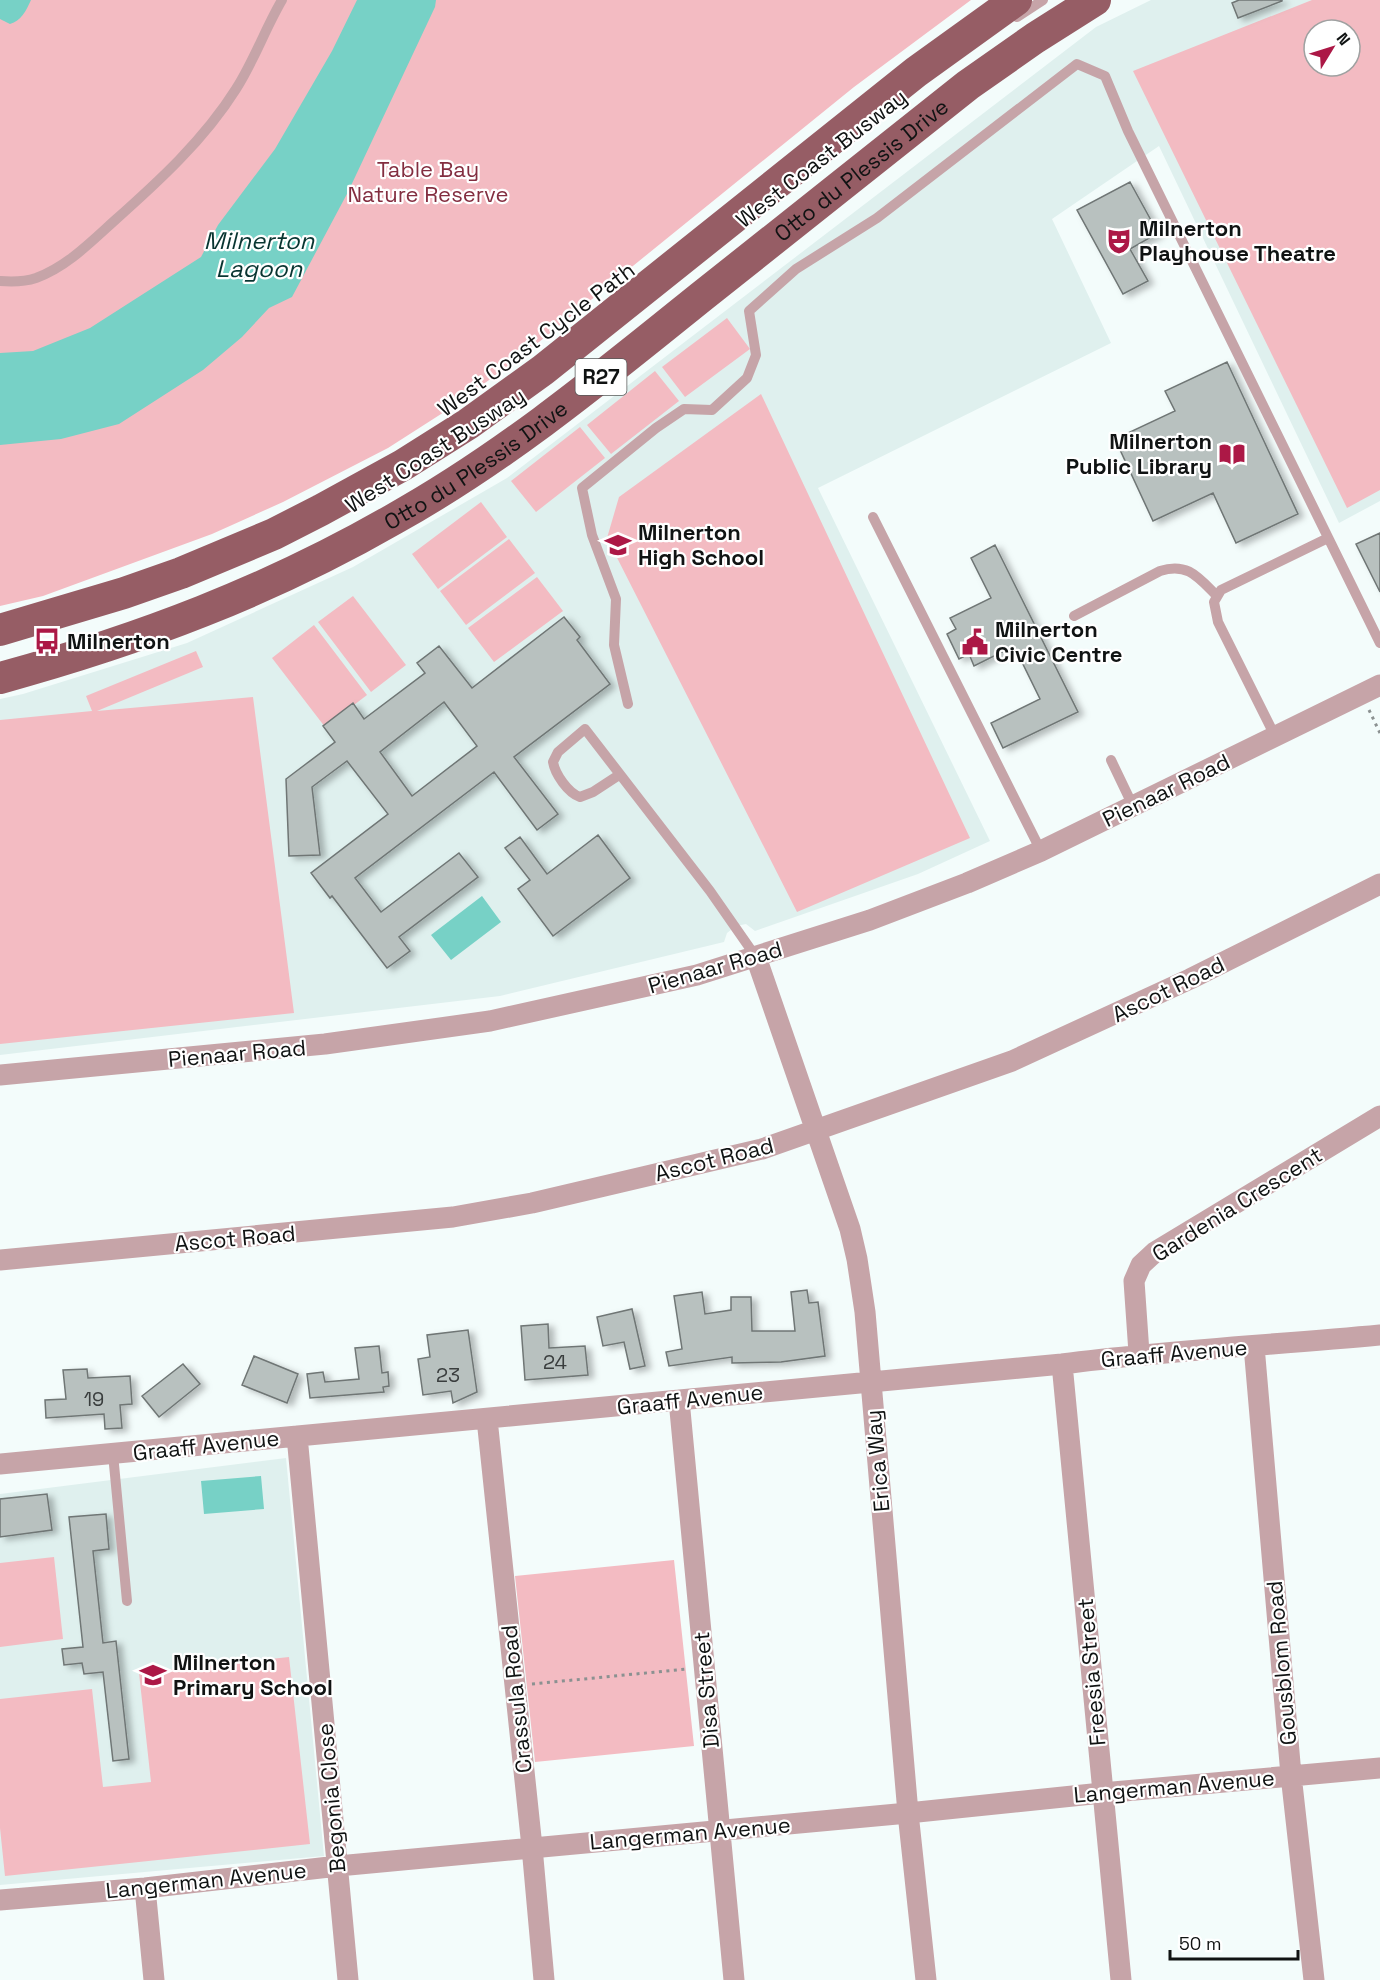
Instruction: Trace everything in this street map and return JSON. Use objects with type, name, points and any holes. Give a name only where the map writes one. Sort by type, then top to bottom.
[{"type":"main road","name":"Otto du Plessis Drive","points":[[0,678],[117,643],[186,619],[255,590],[357,540],[465,476],[576,397],[968,85],[1025,44],[1095,0]]},
{"type":"main road","name":"Otto du Plessis Drive","points":[[0,630],[124,593],[200,565],[274,534],[403,465],[468,424],[543,370],[916,72],[1011,12]]},
{"type":"street","name":"Pienaar Road","points":[[0,1076],[325,1044],[490,1021],[639,989],[756,957],[870,920],[1041,851],[1380,685]]},
{"type":"street","name":"Ascot Road","points":[[0,1260],[453,1216],[532,1203],[762,1149],[1012,1061],[1190,979],[1380,884]]},
{"type":"street","name":"Erica Way","points":[[756,957],[850,1229],[857,1259],[865,1312],[908,1813],[926,1980]]},
{"type":"street","name":"Gardenia Crescent","points":[[1139,1353],[1134,1281],[1141,1265],[1155,1252],[1380,1116]]},
{"type":"street","name":"Graaff Avenue","points":[[0,1464],[487,1419],[870,1380],[1062,1364],[1139,1353],[1380,1335]]},
{"type":"street","name":"Gousblom Road","points":[[1254,1346],[1291,1775],[1314,1980]]},
{"type":"street","name":"Freesia Street","points":[[1062,1364],[1121,1980]]},
{"type":"street","name":"Disa Street","points":[[679,1400],[734,1980]]},
{"type":"street","name":"Crassula Road","points":[[487,1419],[544,1980]]},
{"type":"street","name":"Begonia Close","points":[[297,1436],[348,1980]]},
{"type":"street","name":"Langerman Avenue","points":[[0,1900],[145,1888],[338,1866],[908,1813],[1102,1792],[1380,1768]]},
{"type":"street","points":[[145,1888],[154,1980]]},
{"type":"lane","points":[[0,280],[22,281],[36,278],[56,268],[83,249],[167,173],[211,123],[236,90],[282,0]]},
{"type":"lane","points":[[1011,12],[1043,0]]},
{"type":"lane","points":[[627,704],[614,645],[616,598],[592,536],[582,488],[656,428],[684,409],[712,410],[747,378],[756,355],[749,311],[796,269],[877,218],[1077,64],[1105,76],[1128,131],[1380,643]]},
{"type":"lane","points":[[873,517],[1041,851]]},
{"type":"lane","points":[[1275,736],[1218,622],[1215,610],[1216,595],[1229,585],[1253,576],[1328,538]]},
{"type":"lane","points":[[1074,616],[1160,571],[1173,567],[1189,571],[1216,595]]},
{"type":"lane","points":[[619,774],[593,792],[580,797],[572,792],[558,775],[553,762],[558,752],[585,729],[710,891],[756,957]]},
{"type":"lane","points":[[1111,760],[1133,806]]},
{"type":"lane","points":[[113,1454],[127,1601]]},
{"type":"path","points":[[1361,695],[1380,733]]},
{"type":"path","points":[[515,1686],[703,1667]]},
{"type":"shaded area","name":"Milnerton High School","points":[[1151,0],[1380,0],[1380,501],[1339,523],[1159,146],[1052,219],[1111,343],[818,488],[990,841],[918,874],[755,931],[746,924],[736,926],[727,933],[724,942],[500,996],[0,1055],[0,699],[23,694],[187,643],[353,567],[507,478],[1096,27]]},
{"type":"shaded area","name":"Milnerton Primary School","points":[[286,1458],[324,1856],[0,1885],[0,1494]]},
{"type":"green space","name":"Table Bay Nature Reserve","points":[[0,0],[971,0],[854,87],[518,359],[452,407],[388,448],[283,502],[212,534],[43,596],[0,606]]},
{"type":"green space","points":[[1312,0],[1380,0],[1380,490],[1347,508],[1133,71]]},
{"type":"green space","points":[[727,318],[750,349],[685,397],[662,367]]},
{"type":"green space","points":[[655,371],[679,401],[611,454],[587,425]]},
{"type":"green space","points":[[761,394],[970,838],[797,912],[607,538],[619,497]]},
{"type":"green space","points":[[580,427],[605,458],[536,512],[511,481]]},
{"type":"green space","points":[[481,502],[507,537],[438,589],[412,554]]},
{"type":"green space","points":[[509,539],[535,573],[466,625],[440,591]]},
{"type":"green space","points":[[537,577],[563,611],[494,662],[468,628]]},
{"type":"green space","points":[[353,596],[406,665],[371,692],[318,622]]},
{"type":"green space","points":[[314,625],[367,695],[325,727],[272,658]]},
{"type":"green space","points":[[196,651],[203,667],[97,711],[253,697],[294,1013],[0,1044],[0,720],[92,711],[86,696]]},
{"type":"green space","points":[[54,1557],[63,1639],[0,1647],[0,1563]]},
{"type":"green space","points":[[674,1560],[694,1746],[535,1762],[515,1576]]},
{"type":"green space","points":[[289,1657],[310,1844],[5,1876],[0,1828],[0,1699],[92,1689],[103,1787],[151,1782],[139,1673]]},
{"type":"water","points":[[0,0],[31,0],[20,18],[10,24],[0,19]]},
{"type":"water","name":"Milnerton Lagoon","points":[[357,0],[436,0],[435,7],[348,192],[292,297],[269,308],[242,337],[203,370],[119,424],[61,439],[0,445],[0,353],[33,351],[90,328],[201,257],[218,225],[275,149],[332,51]]},
{"type":"water","points":[[482,896],[501,922],[451,960],[431,935]]},
{"type":"water","points":[[261,1476],[264,1509],[204,1514],[201,1481]]},
{"type":"building","points":[[1239,0],[1282,1],[1238,18],[1232,3]]},
{"type":"building","name":"Milnerton Playhouse Theatre","points":[[1130,182],[1158,233],[1130,249],[1148,281],[1123,294],[1077,210]]},
{"type":"building","name":"Milnerton Public Library","points":[[1227,362],[1298,514],[1236,543],[1213,493],[1153,521],[1115,439],[1175,411],[1165,391]]},
{"type":"building","points":[[1380,533],[1380,592],[1356,544]]},
{"type":"building","name":"Milnerton Civic Centre","points":[[995,545],[1078,712],[1003,748],[991,723],[1040,699],[1014,646],[974,666],[969,654],[959,659],[947,634],[956,629],[950,618],[991,598],[971,558]]},
{"type":"building","points":[[564,617],[580,637],[577,640],[610,684],[514,757],[558,814],[537,830],[494,772],[355,878],[381,912],[459,853],[478,877],[399,937],[410,951],[387,968],[332,896],[330,898],[311,873],[388,814],[347,761],[312,787],[320,855],[289,856],[286,779],[335,742],[323,726],[353,703],[364,719],[425,673],[417,663],[439,646],[472,688]],"holes":[[[444,702],[477,746],[412,796],[380,752]]]},
{"type":"building","points":[[598,835],[630,878],[553,936],[518,889],[530,880],[505,848],[520,837],[547,874]]},
{"type":"building","points":[[807,1290],[809,1303],[818,1302],[825,1356],[781,1362],[732,1363],[732,1357],[669,1366],[666,1352],[682,1349],[674,1296],[702,1292],[705,1314],[731,1310],[731,1297],[751,1297],[752,1331],[795,1331],[791,1292]]},
{"type":"building","points":[[632,1309],[645,1366],[630,1369],[624,1342],[603,1346],[597,1317]]},
{"type":"building","points":[[548,1324],[549,1348],[585,1346],[588,1375],[525,1380],[521,1326]]},
{"type":"building","points":[[468,1330],[477,1392],[453,1403],[451,1391],[423,1395],[418,1359],[430,1357],[427,1335]]},
{"type":"building","points":[[379,1346],[382,1373],[388,1372],[389,1386],[383,1387],[384,1392],[310,1398],[307,1374],[323,1372],[325,1382],[359,1379],[355,1348]]},
{"type":"building","points":[[254,1356],[298,1374],[287,1403],[242,1385]]},
{"type":"building","points":[[183,1364],[200,1384],[159,1417],[142,1396]]},
{"type":"building","points":[[87,1369],[88,1378],[130,1376],[132,1404],[120,1405],[122,1428],[105,1429],[104,1414],[46,1418],[45,1400],[66,1399],[63,1370]]},
{"type":"building","points":[[47,1494],[52,1530],[0,1537],[0,1499]]},
{"type":"building","points":[[106,1514],[109,1549],[93,1551],[103,1643],[116,1641],[129,1759],[113,1761],[103,1672],[84,1674],[82,1663],[64,1665],[62,1649],[83,1647],[69,1517]]},
{"type":"place","name":"Milnerton Playhouse Theatre","points":[[1119,241]]},
{"type":"place","name":"Milnerton Public Library","points":[[1232,454]]},
{"type":"place","name":"Milnerton High School","points":[[618,545]]},
{"type":"place","name":"Milnerton","points":[[47,641]]},
{"type":"place","name":"Milnerton Civic Centre","points":[[975,642]]},
{"type":"place","name":"Milnerton Primary School","points":[[153,1675]]}]
